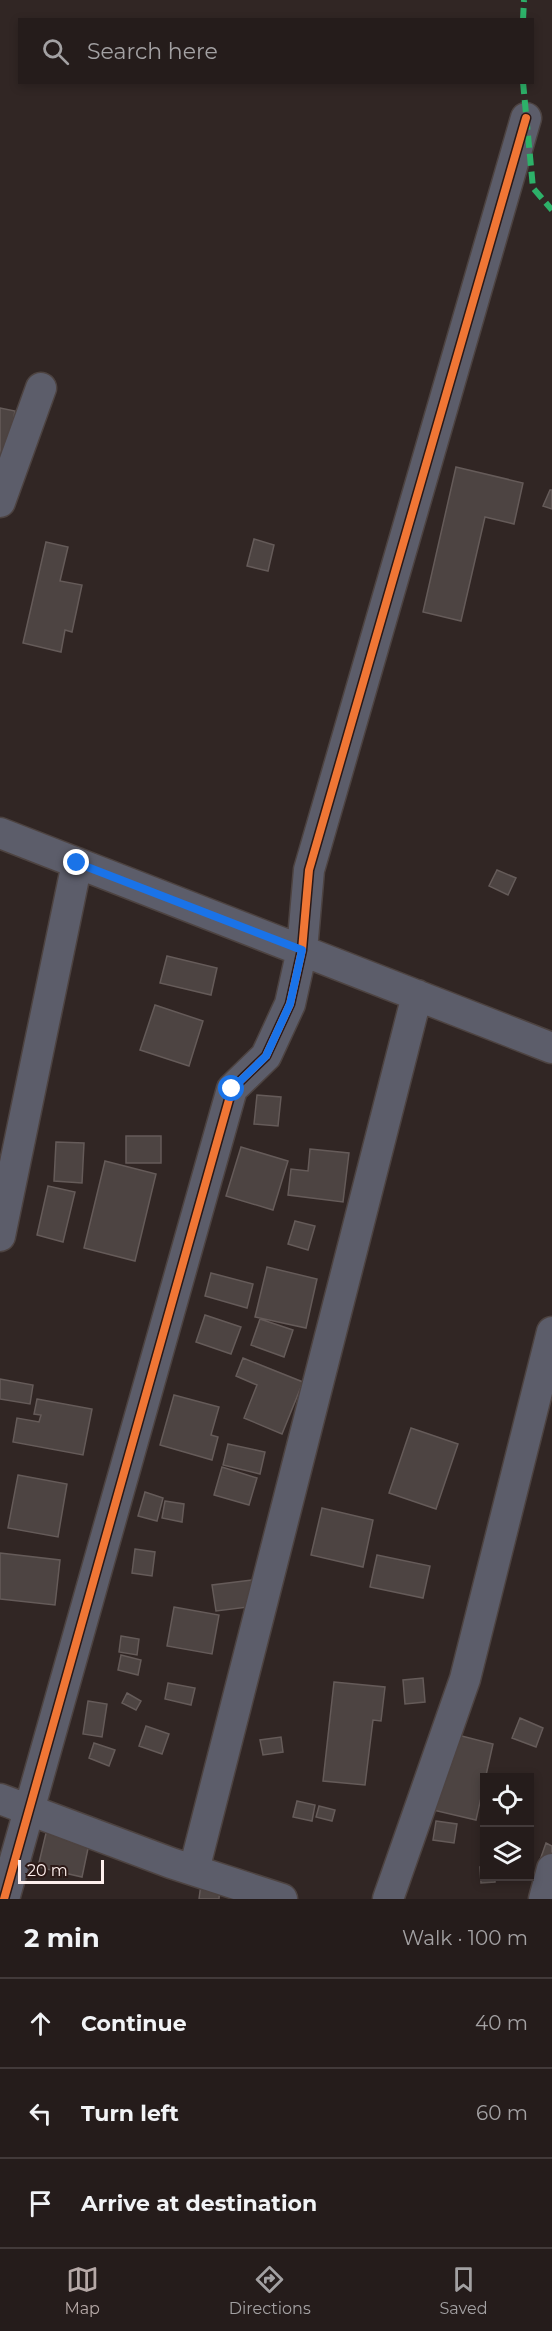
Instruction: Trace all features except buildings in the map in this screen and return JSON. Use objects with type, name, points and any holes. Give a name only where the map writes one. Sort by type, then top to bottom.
[{"type":"street","points":[[4,1899],[232,1089],[266,1056],[290,1004],[302,950],[309,870],[526,118]]},
{"type":"street","points":[[0,502],[41,388]]},
{"type":"street","points":[[0,833],[552,1048]]},
{"type":"street","points":[[0,1236],[77,863]]},
{"type":"street","points":[[194,1870],[417,995]]},
{"type":"street","points":[[388,1899],[465,1679],[552,1332]]},
{"type":"street","points":[[0,1799],[194,1870],[282,1899]]},
{"type":"street","points":[[544,1899],[552,1869]]},
{"type":"marked path","points":[[523,18],[524,0]]},
{"type":"marked path","points":[[523,84],[533,188],[552,210]]},
{"type":"cycle path","points":[[4,1899],[232,1089],[266,1056],[290,1004],[302,950],[309,870],[526,118]]},
{"type":"route","points":[[77,863],[302,950],[290,1004],[266,1056],[232,1089]]}]
